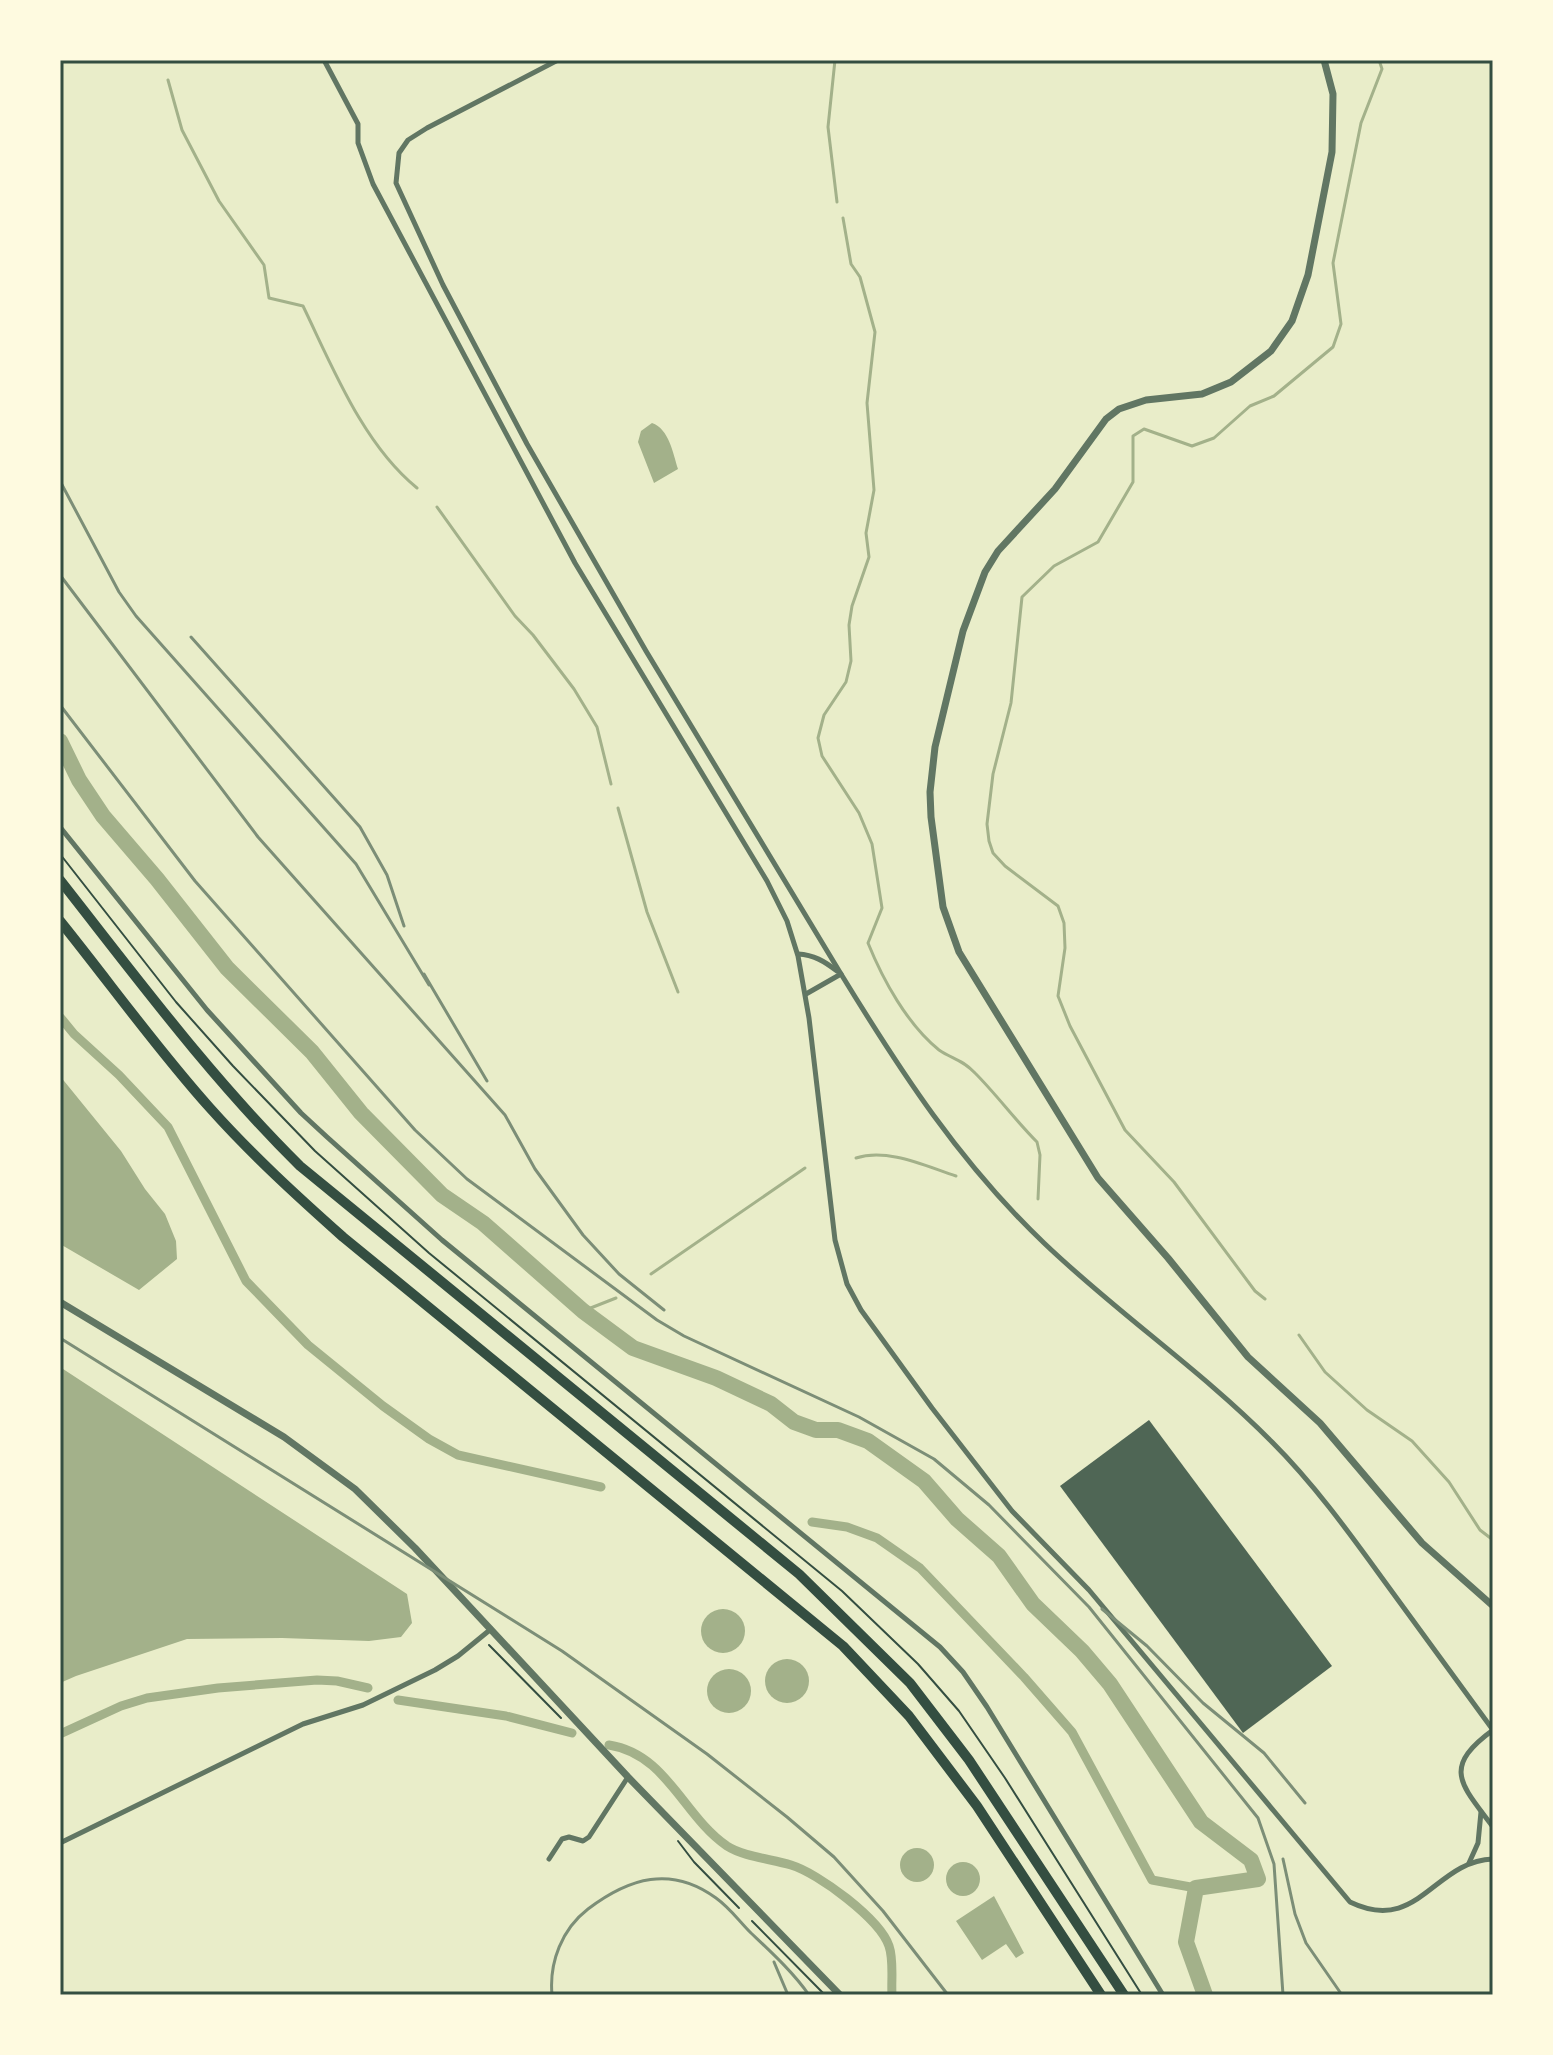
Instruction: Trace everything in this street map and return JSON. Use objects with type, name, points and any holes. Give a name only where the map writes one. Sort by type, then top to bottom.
[{"type":"highway","points":[[60,880],[197,1055],[300,1166],[799,1574],[910,1683],[969,1760],[1124,1995]]},
{"type":"highway","points":[[60,921],[177,1070],[290,1191],[843,1646],[909,1716],[977,1806],[1101,1995]]},
{"type":"street","points":[[324,60],[358,124],[358,143],[373,184],[496,417],[575,563],[767,881],[787,921],[806,994],[840,1262],[847,1284],[861,1310],[1012,1511],[1089,1590],[1350,1902],[1367,1910],[1386,1912],[1401,1908],[1469,1863],[1493,1859]]},
{"type":"street","points":[[558,60],[408,140],[399,153],[396,168],[396,183],[443,285],[527,444],[646,651],[906,1080],[999,1197],[1044,1243],[1210,1384],[1272,1442],[1353,1538],[1493,1730],[1470,1748],[1460,1768],[1463,1784],[1493,1827]]},
{"type":"street","points":[[1324,60],[1333,94],[1332,152],[1308,275],[1292,321],[1271,351],[1231,382],[1202,394],[1130,404],[1106,419],[1055,489],[998,551],[985,572],[963,631],[935,747],[930,792],[931,817],[943,907],[959,952],[1098,1178],[1248,1357],[1320,1423],[1422,1543],[1493,1606]]},
{"type":"street","points":[[60,827],[207,1010],[301,1113],[338,1148],[453,1249],[940,1647],[963,1672],[987,1707],[1163,1995]]},
{"type":"street","points":[[798,954],[822,960],[841,974]]},
{"type":"street","points":[[806,994],[841,974]]},
{"type":"street","points":[[60,1302],[250,1415],[332,1470],[410,1542],[628,1777],[840,1995]]},
{"type":"street","points":[[60,1843],[303,1724],[363,1705],[435,1670],[456,1658],[491,1629]]},
{"type":"street","points":[[549,1859],[562,1839],[569,1837],[583,1841],[589,1837],[628,1777]]},
{"type":"street","points":[[1469,1863],[1478,1843],[1481,1811]]},
{"type":"path","points":[[489,1645],[520,1677]]},
{"type":"path","points":[[752,1921],[825,1995]]},
{"type":"shaded area","points":[[652,423],[663,430],[678,469],[654,483],[638,442],[641,431]]},
{"type":"shaded area","points":[[60,1076],[121,1151],[165,1214],[176,1241],[177,1259],[139,1290],[60,1244]]},
{"type":"shaded area","points":[[60,1367],[407,1594],[412,1623],[401,1637],[369,1641],[187,1639],[60,1683]]},
{"type":"shaded area","points":[[723,1609],[739,1615],[745,1631],[739,1647],[723,1653],[707,1647],[701,1631],[707,1615]]},
{"type":"shaded area","points":[[787,1659],[803,1665],[809,1681],[803,1697],[787,1703],[771,1697],[765,1681],[771,1665]]},
{"type":"shaded area","points":[[729,1669],[745,1675],[751,1691],[745,1707],[729,1713],[713,1707],[707,1691],[713,1675]]},
{"type":"shaded area","points":[[917,1848],[929,1853],[934,1865],[929,1877],[917,1882],[905,1877],[900,1865],[905,1853]]},
{"type":"shaded area","points":[[963,1862],[975,1867],[980,1879],[975,1891],[963,1896],[951,1891],[946,1879],[951,1867]]},
{"type":"shaded area","points":[[994,1896],[1024,1953],[1016,1958],[1006,1944],[982,1960],[956,1921]]},
{"type":"building","points":[[1149,1420],[1332,1666],[1243,1733],[1060,1486]]},
{"type":"waterway","points":[[835,60],[828,127],[837,202]]},
{"type":"waterway","points":[[1265,1299],[1255,1291],[1174,1182],[1125,1130],[1070,1026],[1058,996],[1065,948],[1064,923],[1058,906],[1005,866],[993,853],[987,824],[993,774],[1011,703],[1022,597],[1054,566],[1098,542],[1133,482],[1133,436],[1144,429],[1192,446],[1214,438],[1250,406],[1274,396],[1333,347],[1341,324],[1333,263],[1361,123],[1382,69],[1379,60]]},
{"type":"waterway","points":[[168,80],[182,130],[219,201],[264,265],[269,298],[303,306],[365,427],[398,470],[417,488]]},
{"type":"waterway","points":[[843,218],[851,264],[860,277],[875,332],[867,403],[874,490],[866,533],[869,557],[852,606],[849,625],[851,661],[846,682],[824,715],[818,738],[822,756],[859,813],[872,844],[882,908],[868,943],[881,972],[897,1001],[927,1039],[939,1050],[970,1068],[1037,1142],[1040,1155],[1038,1199]]},
{"type":"waterway","points":[[437,507],[515,616],[574,689],[597,727],[611,784]]},
{"type":"waterway","points":[[60,741],[79,780],[103,816],[227,968],[312,1052],[361,1113],[442,1195],[483,1223],[583,1311],[633,1348],[716,1378],[771,1404],[794,1422],[816,1430],[838,1430],[868,1441],[924,1481],[957,1519],[999,1556],[1033,1604],[1082,1651],[1110,1684],[1201,1822],[1251,1860],[1258,1879],[1196,1888],[1186,1942],[1205,1995]]},
{"type":"waterway","points":[[618,808],[647,912],[678,992]]},
{"type":"waterway","points":[[60,1017],[168,1127],[246,1281],[308,1345],[383,1406],[429,1439],[458,1455],[601,1487]]},
{"type":"waterway","points":[[856,1158],[868,1155],[894,1157],[956,1176]]},
{"type":"waterway","points":[[651,1274],[805,1168]]},
{"type":"waterway","points":[[583,1311],[616,1298]]},
{"type":"waterway","points":[[1299,1335],[1325,1372],[1367,1410],[1412,1441],[1449,1482],[1480,1530],[1493,1540]]},
{"type":"waterway","points":[[812,1522],[847,1527],[877,1538],[920,1568],[1072,1732],[1152,1880],[1196,1888]]},
{"type":"waterway","points":[[60,1734],[121,1706],[147,1698],[218,1688],[317,1680],[368,1688]]},
{"type":"waterway","points":[[398,1700],[506,1716],[572,1733]]},
{"type":"waterway","points":[[609,1745],[646,1760],[698,1819],[727,1846],[803,1870],[847,1898],[874,1923],[889,1946],[892,1995]]},
{"type":"railway","points":[[60,481],[119,592],[136,616],[356,864],[429,985]]},
{"type":"railway","points":[[60,575],[258,837],[505,1115],[535,1169],[583,1235],[619,1274],[664,1310]]},
{"type":"railway","points":[[191,637],[360,827],[387,875],[404,926]]},
{"type":"railway","points":[[60,705],[195,881],[415,1130],[467,1179],[657,1320],[684,1336],[859,1417],[934,1459],[989,1505],[1089,1607],[1258,1818],[1274,1864],[1283,1995]]},
{"type":"railway","points":[[424,974],[487,1081]]},
{"type":"railway","points":[[60,1338],[562,1651],[707,1754],[834,1857],[883,1911],[948,1995]]},
{"type":"railway","points":[[1102,1609],[1147,1646],[1203,1703],[1264,1753],[1305,1803]]},
{"type":"railway","points":[[1283,1859],[1295,1914],[1306,1943],[1342,1995]]},
{"type":"railway","points":[[552,1995],[553,1970],[559,1947],[579,1917],[603,1898],[635,1883],[667,1879],[683,1881],[721,1902],[789,1970],[809,1995]]},
{"type":"railway","points":[[774,1962],[788,1995]]}]
